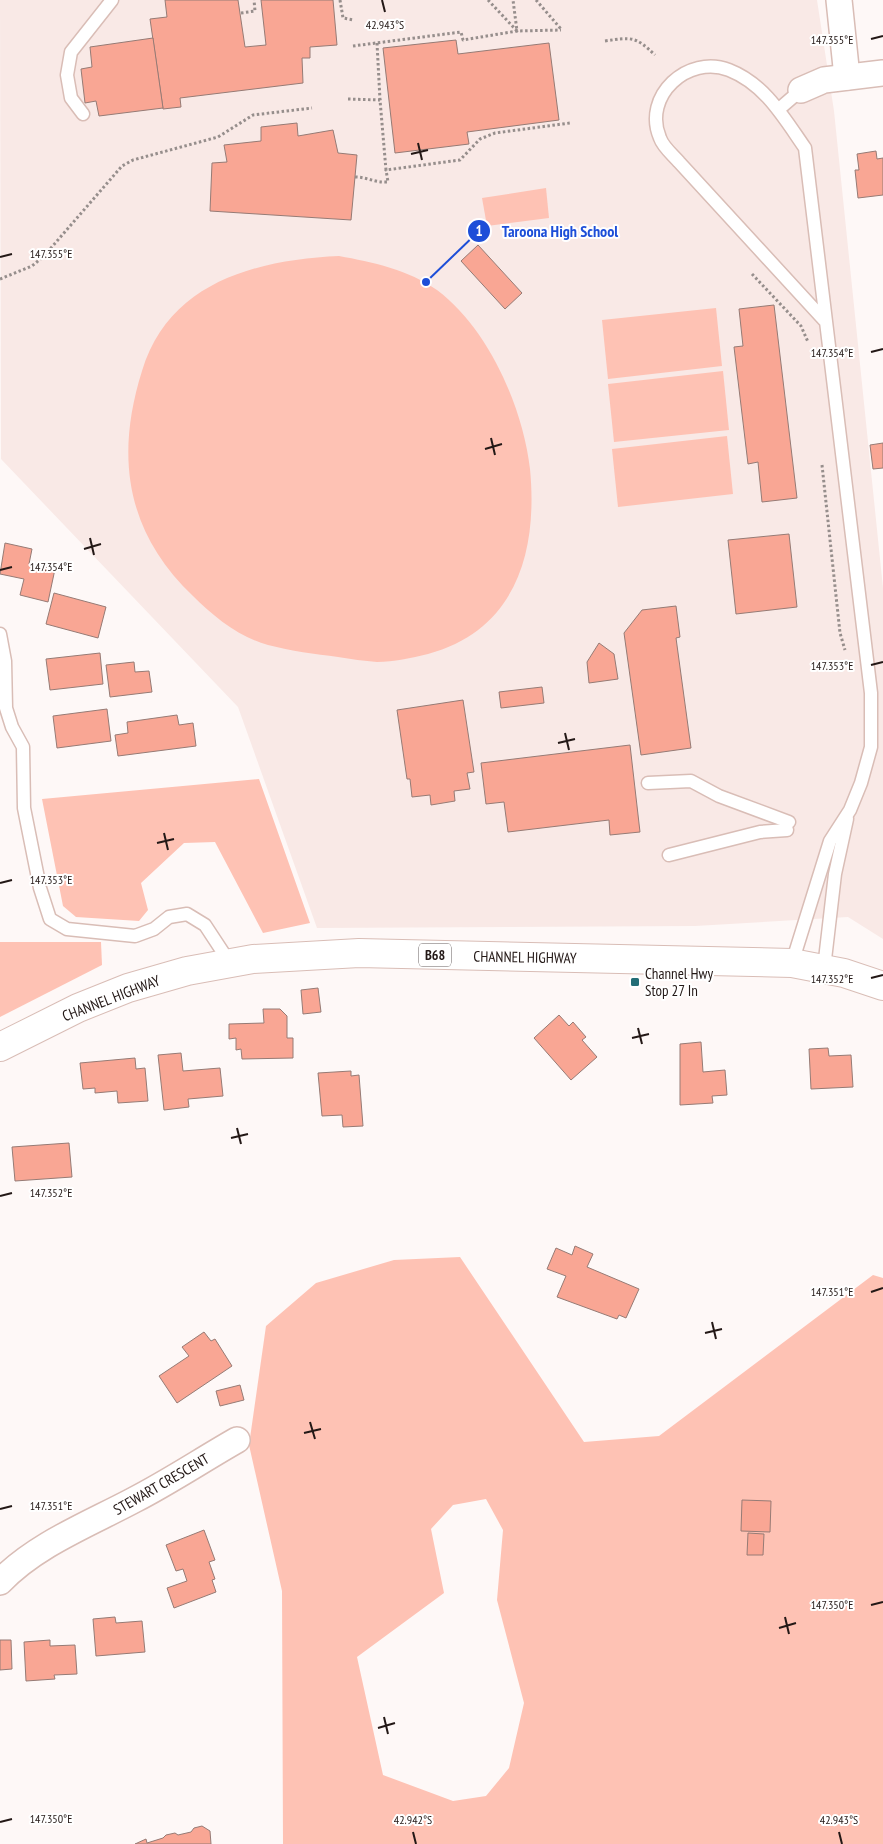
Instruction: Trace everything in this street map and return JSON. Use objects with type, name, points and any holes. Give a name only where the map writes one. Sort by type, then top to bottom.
[{"type":"main road","name":"CHANNEL HIGHWAY","points":[[0,1047],[78,1008],[128,988],[230,963],[283,957],[359,953],[792,963],[824,968],[883,986]]},
{"type":"street","points":[[839,0],[847,77]]},
{"type":"street","points":[[801,90],[824,80],[883,73]]},
{"type":"street","name":"STEWART CRESCENT","points":[[3,1573],[237,1440]]},
{"type":"lane","points":[[83,114],[71,98],[67,75],[71,52],[112,0]]},
{"type":"lane","points":[[824,968],[830,936],[835,874],[850,810],[861,783],[871,747],[871,693],[804,148],[779,109],[762,91],[728,70],[699,66],[673,81],[662,94],[656,112],[660,138],[678,162],[825,321]]},
{"type":"lane","points":[[779,109],[801,90]]},
{"type":"lane","points":[[0,634],[5,661],[6,708],[12,728],[23,747],[25,760],[24,808],[40,888],[50,919],[57,925],[67,928],[135,936],[154,929],[169,917],[187,914],[205,925],[230,963]]},
{"type":"lane","points":[[648,783],[691,781],[718,796],[788,826],[669,855]]},
{"type":"lane","points":[[792,963],[830,841],[850,810]]},
{"type":"path","points":[[241,13],[255,11],[254,0]]},
{"type":"path","points":[[340,0],[343,18],[353,20]]},
{"type":"path","points":[[488,0],[517,31]]},
{"type":"path","points":[[513,0],[517,31]]},
{"type":"path","points":[[354,46],[461,32],[463,40],[517,31],[561,30],[536,0]]},
{"type":"path","points":[[605,41],[621,38],[638,39],[655,55]]},
{"type":"path","points":[[355,178],[366,177],[376,183],[388,182],[380,100],[377,43]]},
{"type":"path","points":[[348,99],[380,100]]},
{"type":"path","points":[[0,279],[32,266],[44,256],[122,166],[133,160],[218,137],[253,115],[312,108]]},
{"type":"path","points":[[386,170],[460,160],[480,138],[495,133],[570,123]]},
{"type":"path","points":[[752,274],[801,326],[810,350]]},
{"type":"path","points":[[821,455],[840,632],[852,668],[868,666]]},
{"type":"shaded area","points":[[0,0],[817,0],[834,111],[883,588],[883,939],[848,917],[695,926],[317,928],[238,707],[1,459]]},
{"type":"shaded area","points":[[546,188],[549,218],[487,226],[482,198]]},
{"type":"shaded area","points":[[339,256],[377,264],[415,277],[437,290],[455,306],[472,325],[500,370],[520,420],[530,469],[532,500],[530,530],[524,558],[515,584],[501,607],[482,627],[458,643],[428,654],[396,661],[372,662],[294,651],[268,645],[237,632],[201,604],[170,571],[153,546],[140,519],[132,492],[129,463],[129,433],[134,403],[142,371],[155,341],[172,316],[194,297],[220,282],[247,271],[277,263]]},
{"type":"shaded area","points":[[716,308],[722,366],[608,379],[602,320]]},
{"type":"shaded area","points":[[723,371],[729,430],[614,442],[608,384]]},
{"type":"shaded area","points":[[727,436],[733,494],[618,507],[612,449]]},
{"type":"shaded area","points":[[259,779],[310,923],[263,933],[215,842],[184,843],[141,883],[148,910],[139,921],[76,917],[63,906],[42,799]]},
{"type":"shaded area","points":[[0,942],[101,942],[102,965],[0,1017]]},
{"type":"shaded area","points":[[460,1257],[584,1442],[659,1436],[873,1275],[883,1278],[883,1844],[283,1844],[282,1591],[249,1445],[266,1326],[316,1283],[394,1260]],"holes":[[[486,1499],[503,1530],[497,1600],[524,1703],[509,1768],[486,1796],[453,1801],[383,1775],[357,1657],[444,1593],[431,1529],[453,1505]]]},
{"type":"building","points":[[165,0],[238,0],[245,47],[266,45],[261,0],[333,0],[337,45],[310,47],[310,58],[302,58],[303,83],[180,98],[181,107],[163,109],[150,19],[167,17]]},
{"type":"building","points":[[153,38],[163,108],[99,116],[96,101],[85,103],[81,69],[92,67],[90,47]]},
{"type":"building","points":[[456,40],[458,54],[549,43],[559,120],[467,132],[469,144],[395,153],[383,48]]},
{"type":"building","points":[[297,123],[298,136],[333,130],[338,153],[357,155],[351,220],[210,211],[212,163],[227,162],[224,145],[261,141],[261,127]]},
{"type":"building","points":[[876,151],[877,159],[883,158],[883,195],[858,198],[855,170],[859,170],[857,154]]},
{"type":"building","points":[[478,245],[522,293],[505,309],[461,261]]},
{"type":"building","points":[[774,305],[797,498],[762,502],[758,462],[748,464],[734,347],[743,346],[739,309]]},
{"type":"building","points":[[883,443],[883,468],[873,469],[870,445]]},
{"type":"building","points":[[789,534],[797,607],[736,614],[728,540]]},
{"type":"building","points":[[5,543],[32,549],[29,564],[55,569],[48,602],[20,595],[24,579],[0,574]]},
{"type":"building","points":[[54,593],[106,607],[98,638],[46,624]]},
{"type":"building","points":[[676,606],[680,637],[676,638],[691,748],[641,755],[624,633],[642,610]]},
{"type":"building","points":[[599,643],[614,654],[618,679],[589,683],[587,662]]},
{"type":"building","points":[[100,653],[103,684],[50,690],[46,659]]},
{"type":"building","points":[[134,662],[135,672],[149,671],[152,692],[110,697],[106,665]]},
{"type":"building","points":[[542,687],[544,703],[501,708],[499,692]]},
{"type":"building","points":[[463,700],[474,772],[467,773],[470,789],[454,791],[455,801],[431,805],[430,795],[412,797],[410,779],[407,779],[397,710]]},
{"type":"building","points":[[107,709],[111,741],[57,748],[53,716]]},
{"type":"building","points":[[177,715],[179,725],[193,723],[196,746],[118,756],[115,735],[128,733],[127,722]]},
{"type":"building","points":[[630,745],[640,832],[610,835],[609,820],[508,832],[504,802],[486,804],[481,763]]},
{"type":"building","points":[[318,988],[321,1012],[303,1014],[301,990]]},
{"type":"building","points":[[263,1009],[280,1009],[287,1016],[287,1038],[293,1038],[293,1058],[242,1059],[241,1049],[236,1050],[236,1038],[229,1039],[229,1024],[264,1023]]},
{"type":"building","points":[[559,1015],[569,1026],[573,1022],[586,1037],[582,1040],[597,1057],[571,1080],[534,1038]]},
{"type":"building","points":[[701,1042],[703,1072],[725,1070],[727,1095],[712,1096],[713,1103],[680,1105],[680,1044]]},
{"type":"building","points":[[828,1048],[829,1056],[851,1055],[853,1087],[811,1089],[809,1049]]},
{"type":"building","points":[[181,1053],[183,1071],[220,1068],[223,1096],[188,1099],[189,1107],[164,1110],[158,1055]]},
{"type":"building","points":[[135,1058],[136,1069],[145,1068],[148,1101],[118,1103],[117,1091],[95,1093],[95,1088],[83,1089],[80,1063]]},
{"type":"building","points":[[351,1071],[351,1076],[359,1075],[363,1126],[343,1127],[342,1115],[322,1116],[318,1073]]},
{"type":"building","points":[[69,1143],[72,1177],[15,1181],[12,1147]]},
{"type":"building","points":[[575,1246],[593,1254],[587,1267],[639,1289],[626,1318],[619,1315],[617,1319],[557,1297],[566,1276],[547,1269],[556,1248],[572,1255]]},
{"type":"building","points":[[204,1332],[211,1341],[215,1339],[232,1366],[177,1403],[159,1376],[189,1356],[182,1347]]},
{"type":"building","points":[[240,1385],[244,1400],[220,1406],[216,1391]]},
{"type":"building","points":[[742,1500],[771,1501],[770,1532],[741,1531]]},
{"type":"building","points":[[204,1530],[215,1560],[209,1562],[215,1579],[212,1580],[216,1592],[174,1608],[167,1588],[187,1581],[183,1569],[176,1571],[166,1545]]},
{"type":"building","points":[[748,1533],[764,1534],[763,1555],[747,1555]]},
{"type":"building","points":[[115,1617],[116,1623],[142,1621],[145,1652],[96,1656],[93,1619]]},
{"type":"building","points":[[0,1640],[11,1640],[12,1669],[0,1670]]},
{"type":"building","points":[[50,1640],[50,1646],[75,1645],[77,1674],[54,1675],[55,1679],[26,1681],[24,1642]]},
{"type":"building","points":[[202,1826],[210,1831],[211,1844],[135,1844],[146,1839],[147,1843],[163,1838],[166,1835],[191,1832],[194,1828]]},
{"type":"place","name":"Taroona High School","points":[[426,282]]},
{"type":"place","name":"Channel Hwy Stop 27 In","points":[[635,982]]}]
